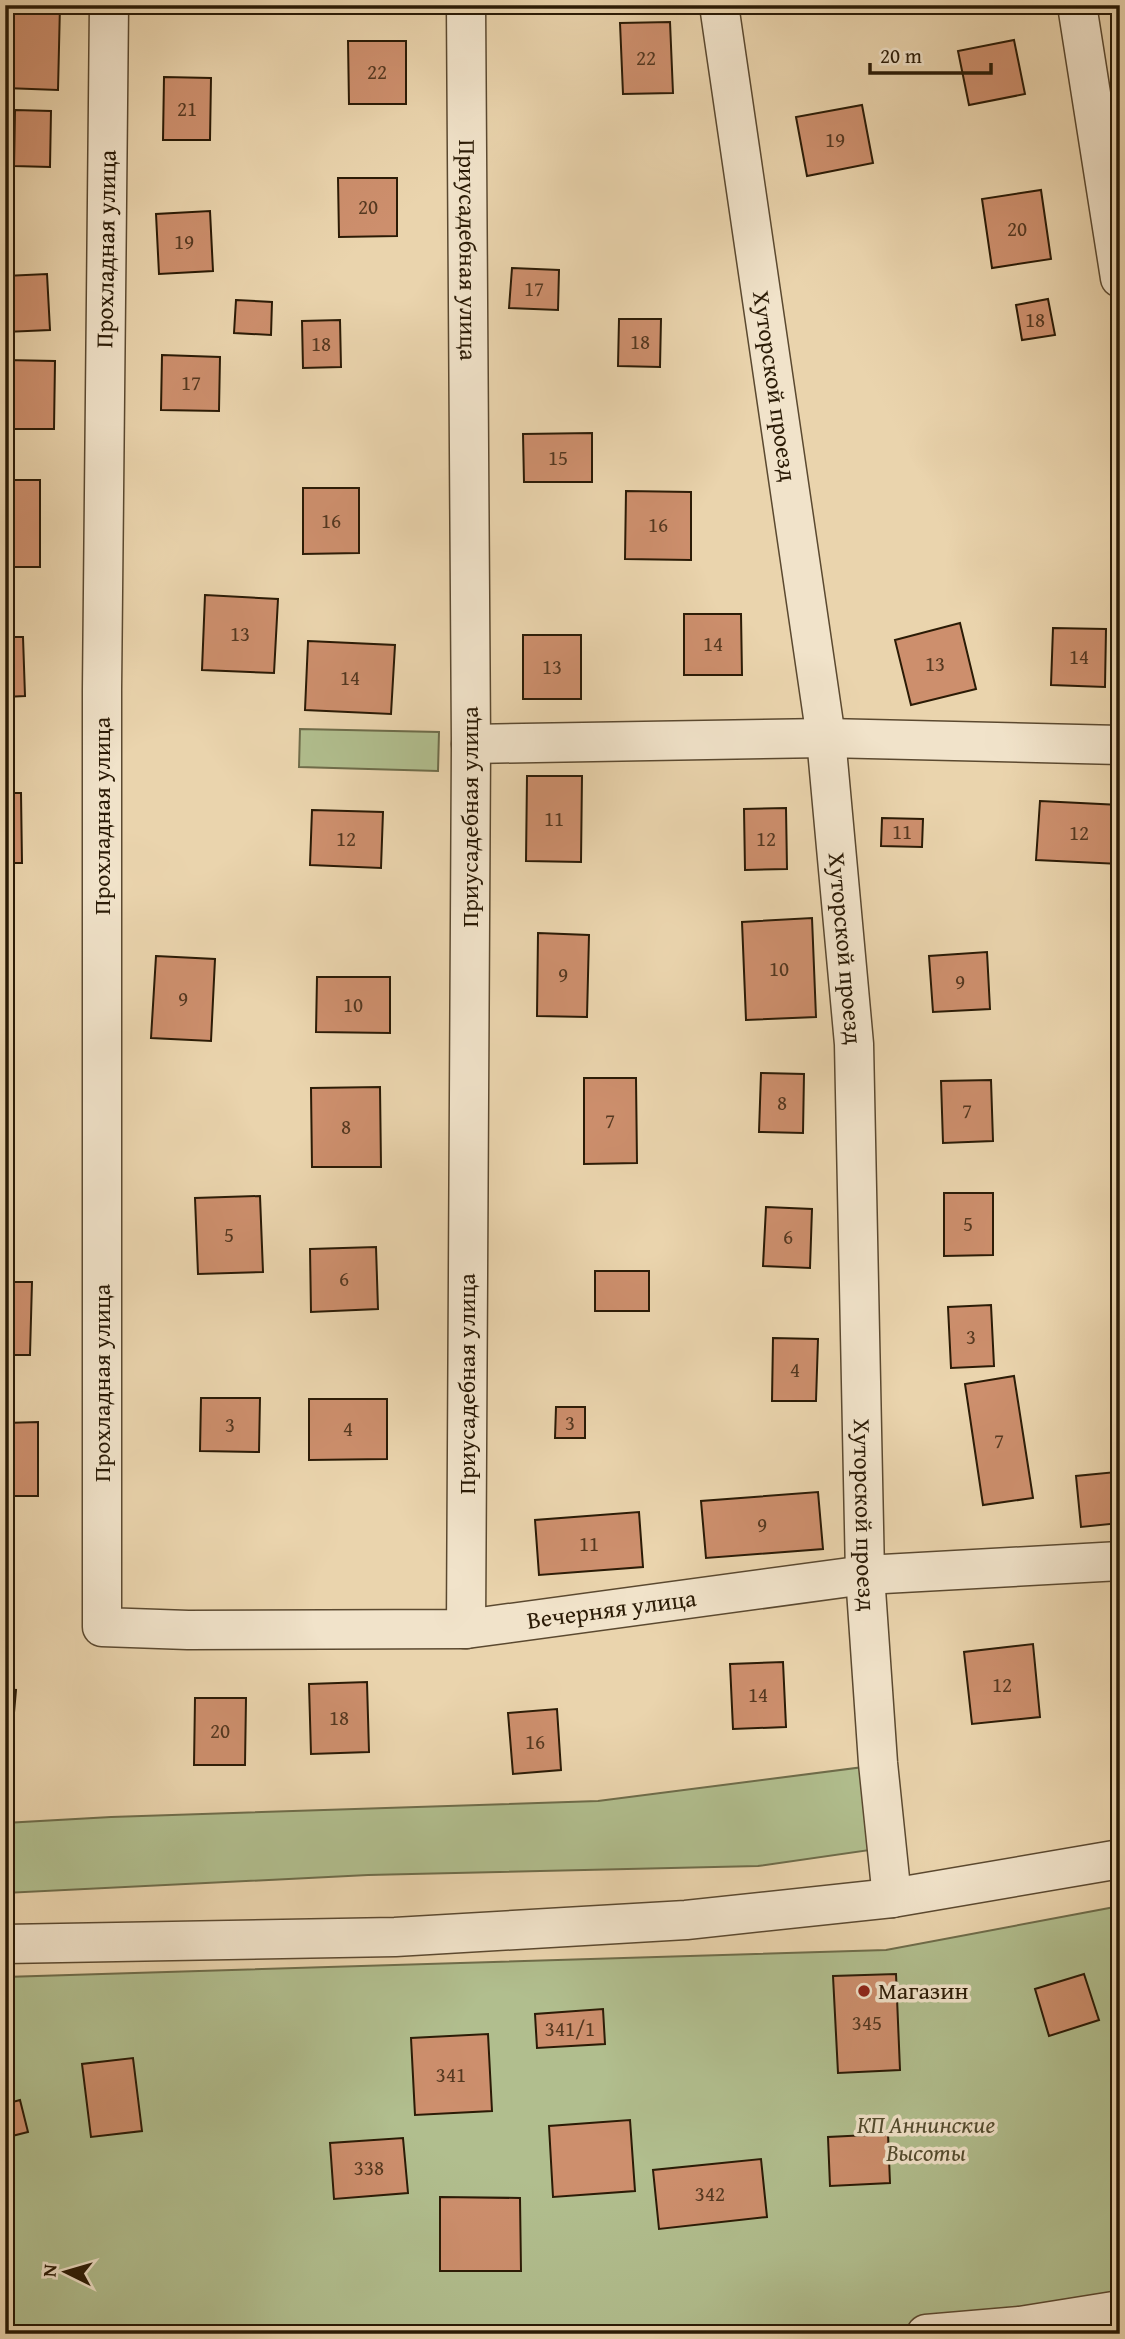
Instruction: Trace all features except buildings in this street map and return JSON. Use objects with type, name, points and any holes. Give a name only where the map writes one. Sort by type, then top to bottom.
[{"type":"street","name":"Прохладная улица","points":[[102,1627],[102,690],[109,5]]},
{"type":"street","name":"Приусадебная улица","points":[[466,5],[471,744],[466,1629]]},
{"type":"street","name":"Хуторской проезд","points":[[719,5],[826,738],[853,1044],[865,1575],[878,1763],[892,1898]]},
{"type":"street","points":[[1077,5],[1120,278]]},
{"type":"street","points":[[471,744],[826,738],[1120,745]]},
{"type":"street","name":"Вечерняя улица","points":[[102,1627],[188,1630],[466,1629],[865,1575],[1120,1562]]},
{"type":"street","points":[[5,1944],[395,1937],[686,1920],[892,1898],[1120,1859]]},
{"type":"street","points":[[926,2334],[1020,2326],[1120,2310]]},
{"type":"green space","points":[[300,729],[439,732],[438,771],[299,767]]},
{"type":"green space","points":[[864,1767],[870,1850],[758,1866],[368,1875],[5,1893],[5,1823],[598,1801]]},
{"type":"green space","name":"КП Аннинские Высоты","points":[[1120,1906],[1120,2334],[5,2334],[5,1977],[886,1950]]},
{"type":"place","name":"Магазин","points":[[864,1991]]}]
